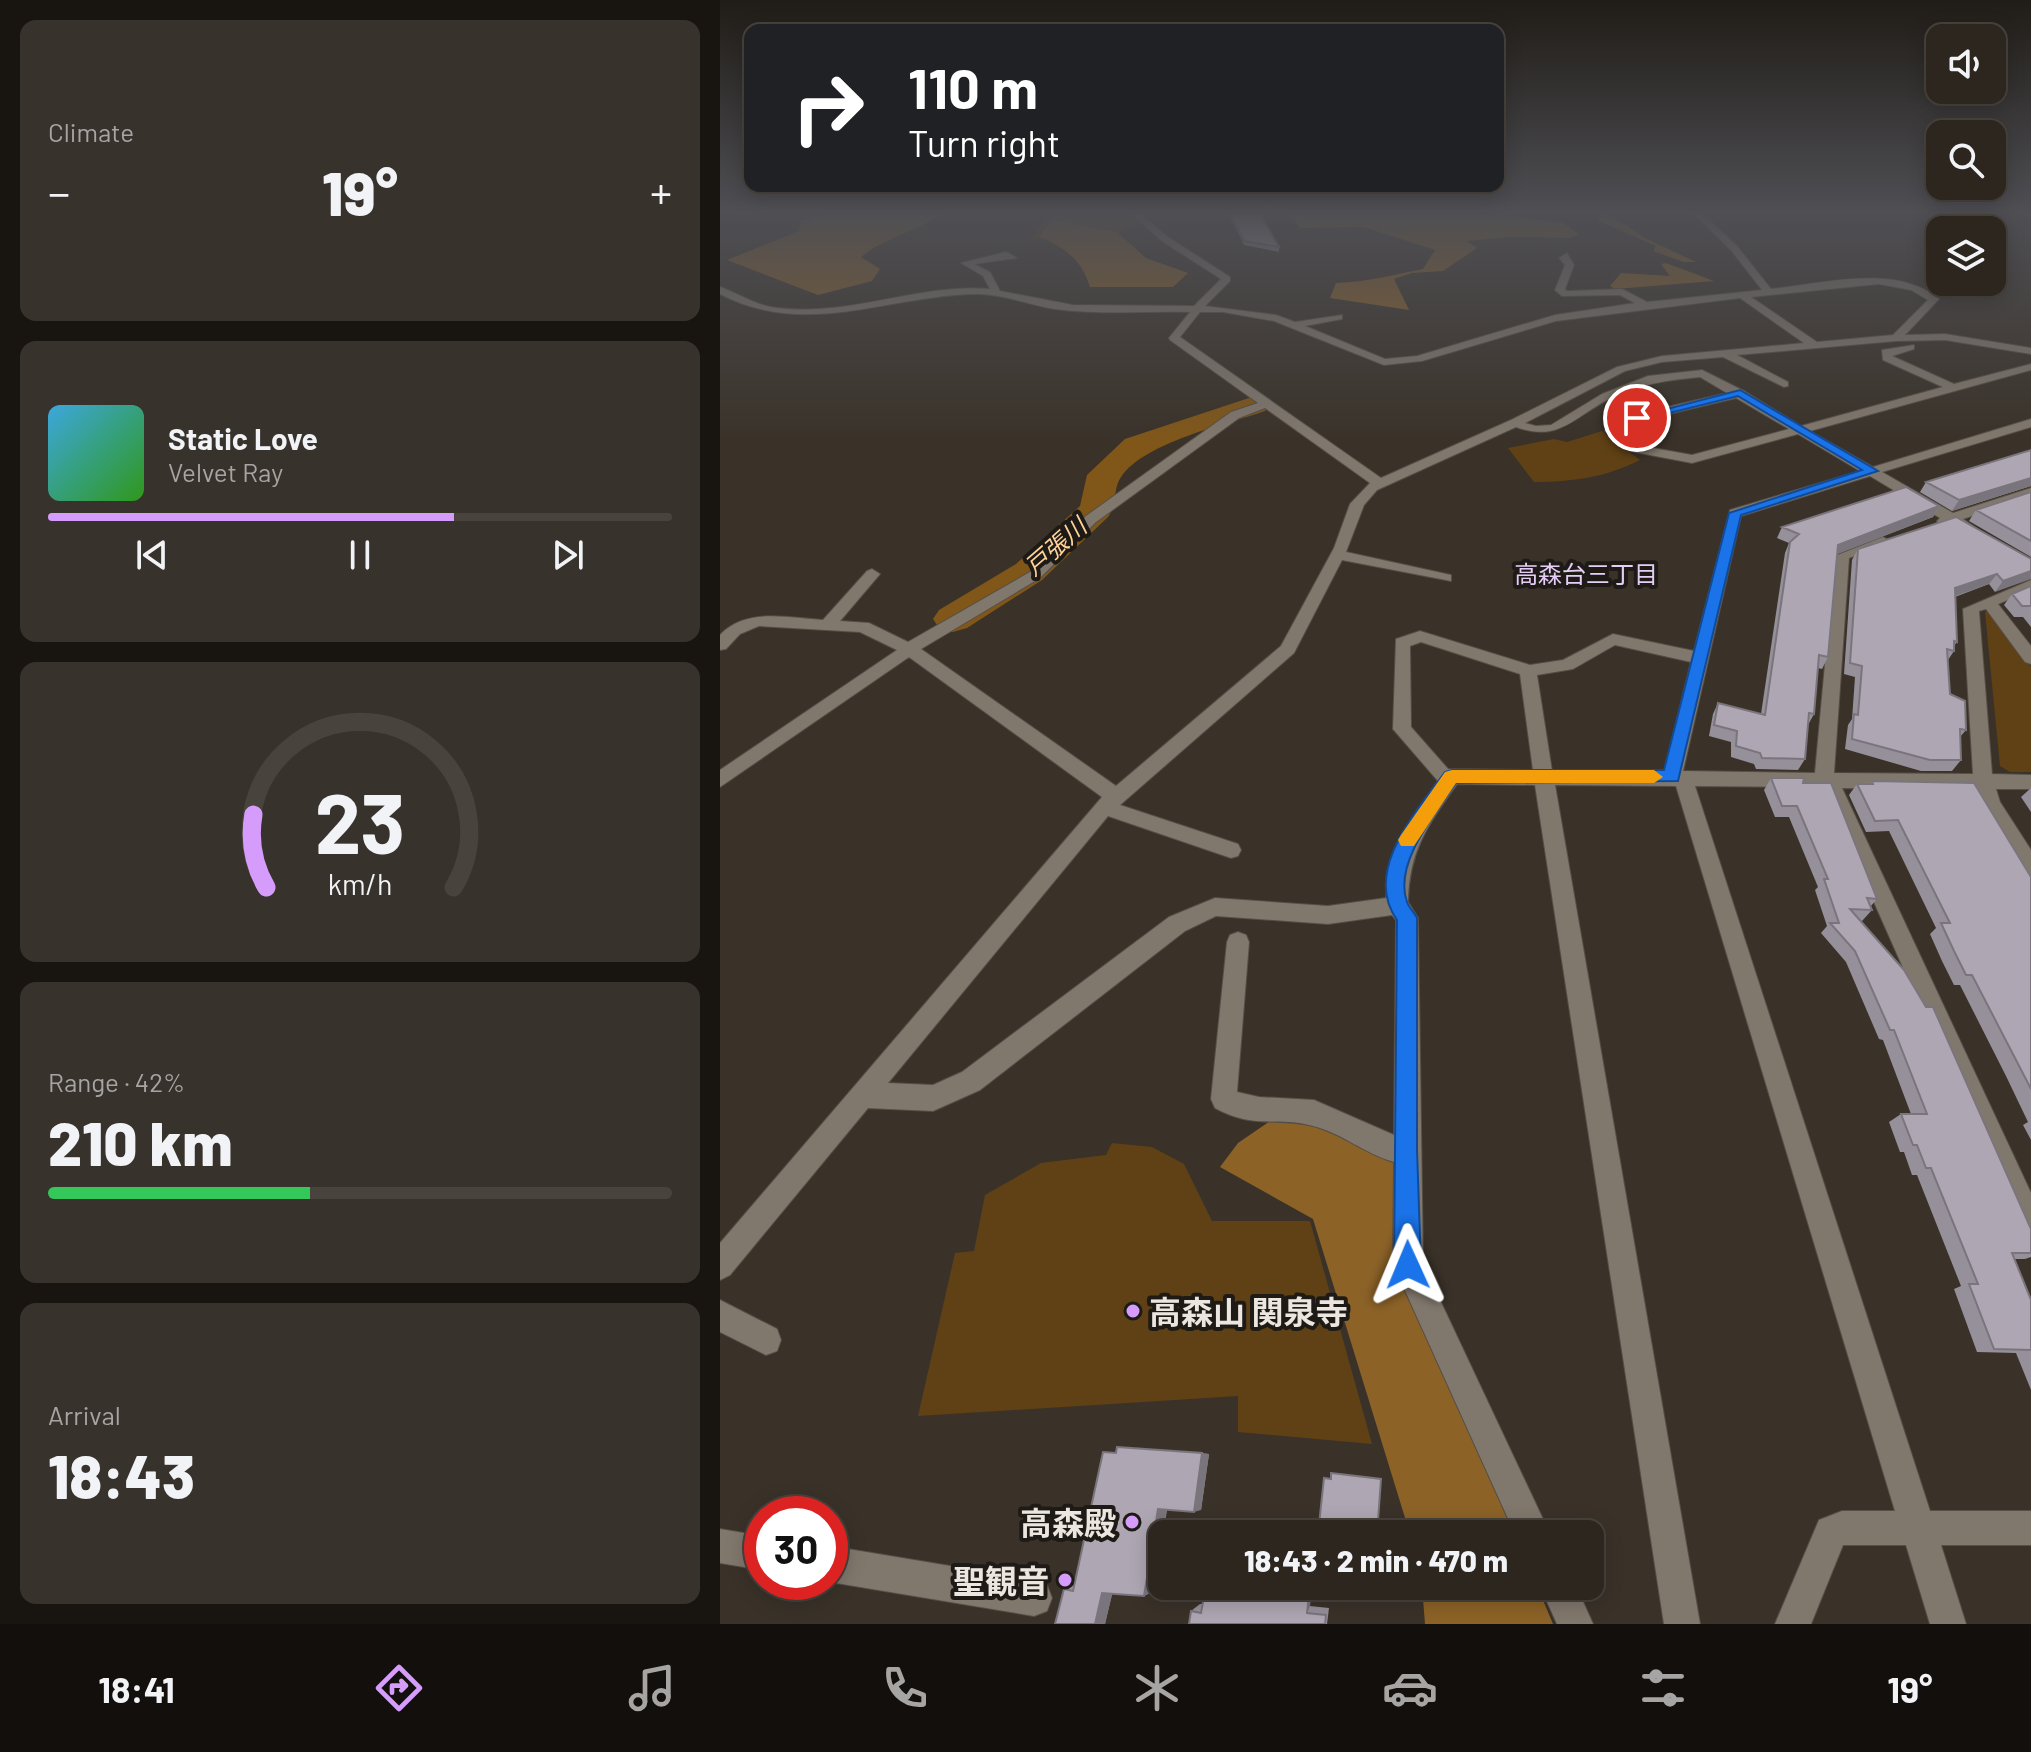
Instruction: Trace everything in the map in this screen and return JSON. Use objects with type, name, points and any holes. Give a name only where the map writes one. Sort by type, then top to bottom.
[{"type":"street","points":[[720,290],[737,302],[775,313],[973,291],[1071,307],[1253,312],[1294,325],[1384,362],[1418,359],[1555,318],[1790,290]]},
{"type":"street","points":[[995,290],[997,294]]},
{"type":"street","points":[[1216,290],[1174,338],[1379,483]]},
{"type":"street","points":[[1560,290],[1565,294],[1622,292],[1645,305]]},
{"type":"street","points":[[1896,338],[1934,299],[1918,290]]},
{"type":"street","points":[[1742,295],[1814,345]]},
{"type":"street","points":[[1294,325],[1338,317]]},
{"type":"street","points":[[1931,337],[1918,346],[1886,352],[1887,358],[1953,388]]},
{"type":"street","points":[[720,1265],[1109,801],[1288,649],[1337,554],[1357,504],[1379,483],[1515,423],[1621,369],[1662,359],[1931,337],[1972,340],[2031,351]]},
{"type":"street","points":[[1724,353],[1784,384]]},
{"type":"street","points":[[1740,393],[1612,424],[1611,431],[1638,449],[1692,459],[2031,367]]},
{"type":"street","points":[[1515,423],[1535,430],[1554,428],[1606,396],[1652,378],[1702,373],[1991,542]]},
{"type":"street","points":[[720,780],[909,649],[1035,575],[1091,519],[1235,415],[1266,404]]},
{"type":"street","points":[[1948,1624],[1677,778],[1700,658],[1735,513],[2031,423]]},
{"type":"street","points":[[2031,492],[1842,556],[1827,780],[2031,1224]]},
{"type":"street","points":[[1337,554],[1446,578]]},
{"type":"street","points":[[827,625],[872,574]]},
{"type":"street","points":[[2031,585],[1971,609],[1983,780],[1991,804],[2031,868]]},
{"type":"street","points":[[1989,602],[2031,658]]},
{"type":"street","points":[[720,645],[734,630],[757,621],[863,627],[909,649],[977,695],[1109,801],[1231,850]]},
{"type":"street","points":[[1700,658],[1613,639],[1567,665],[1529,671],[1420,636],[1402,643],[1402,729],[1442,775],[1452,777],[2031,782]]},
{"type":"street","points":[[1529,671],[1543,777],[1682,1624]]},
{"type":"street","points":[[1452,777],[1408,839],[1396,874],[1397,904],[1407,918],[1405,1150],[1408,1265],[1526,1520]]},
{"type":"street","points":[[864,1095],[933,1098],[971,1081],[1177,924],[1215,907],[1328,915],[1376,910],[1397,904]]},
{"type":"street","points":[[1238,942],[1224,1099],[1241,1110],[1313,1113],[1385,1148],[1405,1150]]},
{"type":"street","points":[[720,1315],[766,1340]]},
{"type":"street","points":[[1793,1624],[1831,1532],[1842,1528],[2031,1528]]},
{"type":"street","points":[[720,1546],[744,1550]]},
{"type":"street","points":[[848,1567],[1034,1598]]},
{"type":"street","points":[[1564,1600],[1575,1624]]},
{"type":"shaded area","points":[[804,290],[838,290],[818,295]]},
{"type":"shaded area","points":[[1333,290],[1399,290],[1409,310],[1330,298]]},
{"type":"shaded area","points":[[1602,431],[1640,460],[1615,471],[1589,477],[1534,482],[1508,448],[1554,439],[1567,442]]},
{"type":"shaded area","points":[[1989,610],[2031,667],[2031,772],[2010,772],[2000,766],[1985,612]]},
{"type":"shaded area","points":[[1305,1118],[1394,1146],[1397,1267],[1508,1520],[1406,1520],[1313,1219],[1220,1167],[1238,1143],[1273,1119]]},
{"type":"shaded area","points":[[1112,1143],[1152,1147],[1184,1164],[1212,1221],[1310,1221],[1372,1444],[1238,1432],[1238,1396],[918,1416],[955,1253],[974,1251],[985,1195],[1041,1163],[1106,1155]]},
{"type":"shaded area","points":[[1423,1600],[1543,1600],[1553,1624],[1425,1624]]},
{"type":"building","points":[[2031,450],[2031,478],[1959,500],[1926,482]]},
{"type":"building","points":[[1906,487],[1939,506],[1838,545],[1828,657],[1819,655],[1814,714],[1809,713],[1805,759],[1762,758],[1760,753],[1736,746],[1737,731],[1714,725],[1718,703],[1765,715],[1790,542],[1799,534],[1782,527]]},
{"type":"building","points":[[2031,492],[2031,541],[1976,510]]},
{"type":"building","points":[[1956,517],[2031,559],[2031,571],[2003,581],[1997,574],[1955,588],[1957,642],[1954,641],[1954,651],[1947,649],[1950,694],[1965,701],[1966,730],[1960,729],[1961,760],[1930,760],[1852,739],[1854,714],[1858,715],[1862,666],[1850,663],[1858,549]]},
{"type":"building","points":[[2031,586],[2031,606],[2022,606],[2012,594]]},
{"type":"building","points":[[1771,778],[1804,778],[1803,783],[1831,783],[1877,899],[1867,898],[1872,910],[1850,909],[1904,970],[1926,1007],[1933,1007],[2031,1229],[2031,1253],[2012,1253],[2031,1300],[2031,1350],[1994,1349],[1969,1284],[1978,1284],[1931,1168],[1926,1168],[1917,1145],[1913,1145],[1901,1114],[1927,1114],[1894,1030],[1890,1030],[1855,951],[1830,923],[1839,923],[1824,879],[1828,879],[1797,806],[1782,806]]},
{"type":"building","points":[[1872,781],[1974,783],[2031,877],[2031,1089],[1972,975],[1966,975],[1954,951],[1941,923],[1950,923],[1898,820],[1875,821],[1857,784],[1873,784]]},
{"type":"building","name":"高森殿","points":[[1117,1447],[1202,1453],[1194,1512],[1158,1509],[1156,1520],[1148,1520],[1148,1571],[1144,1596],[1102,1593],[1095,1624],[1055,1624],[1064,1589],[1073,1591],[1103,1452],[1116,1453]]},
{"type":"building","points":[[1331,1473],[1381,1479],[1378,1520],[1320,1520],[1324,1478],[1331,1479]]},
{"type":"building","points":[[1203,1600],[1308,1600],[1307,1613],[1326,1615],[1325,1624],[1189,1624],[1191,1611],[1201,1613]]},
{"type":"waterway","name":"戸張川","points":[[953,619],[1029,572],[1096,510],[1104,475],[1136,446],[1255,405]]},
{"type":"slow traffic","points":[[1407,840],[1452,777],[1654,777]]},
{"type":"place","name":"高森山 関泉寺","points":[[1133,1311]]},
{"type":"place","name":"高森殿","points":[[1132,1522]]},
{"type":"place","name":"聖観音","points":[[1065,1580]]},
{"type":"district","name":"高森台三丁目","points":[[1586,573]]},
{"type":"route","points":[[1408,1265],[1405,1150],[1407,918],[1397,904],[1396,874],[1408,839],[1452,777],[1672,777],[1735,513],[1872,471],[1740,393],[1637,418]]}]
